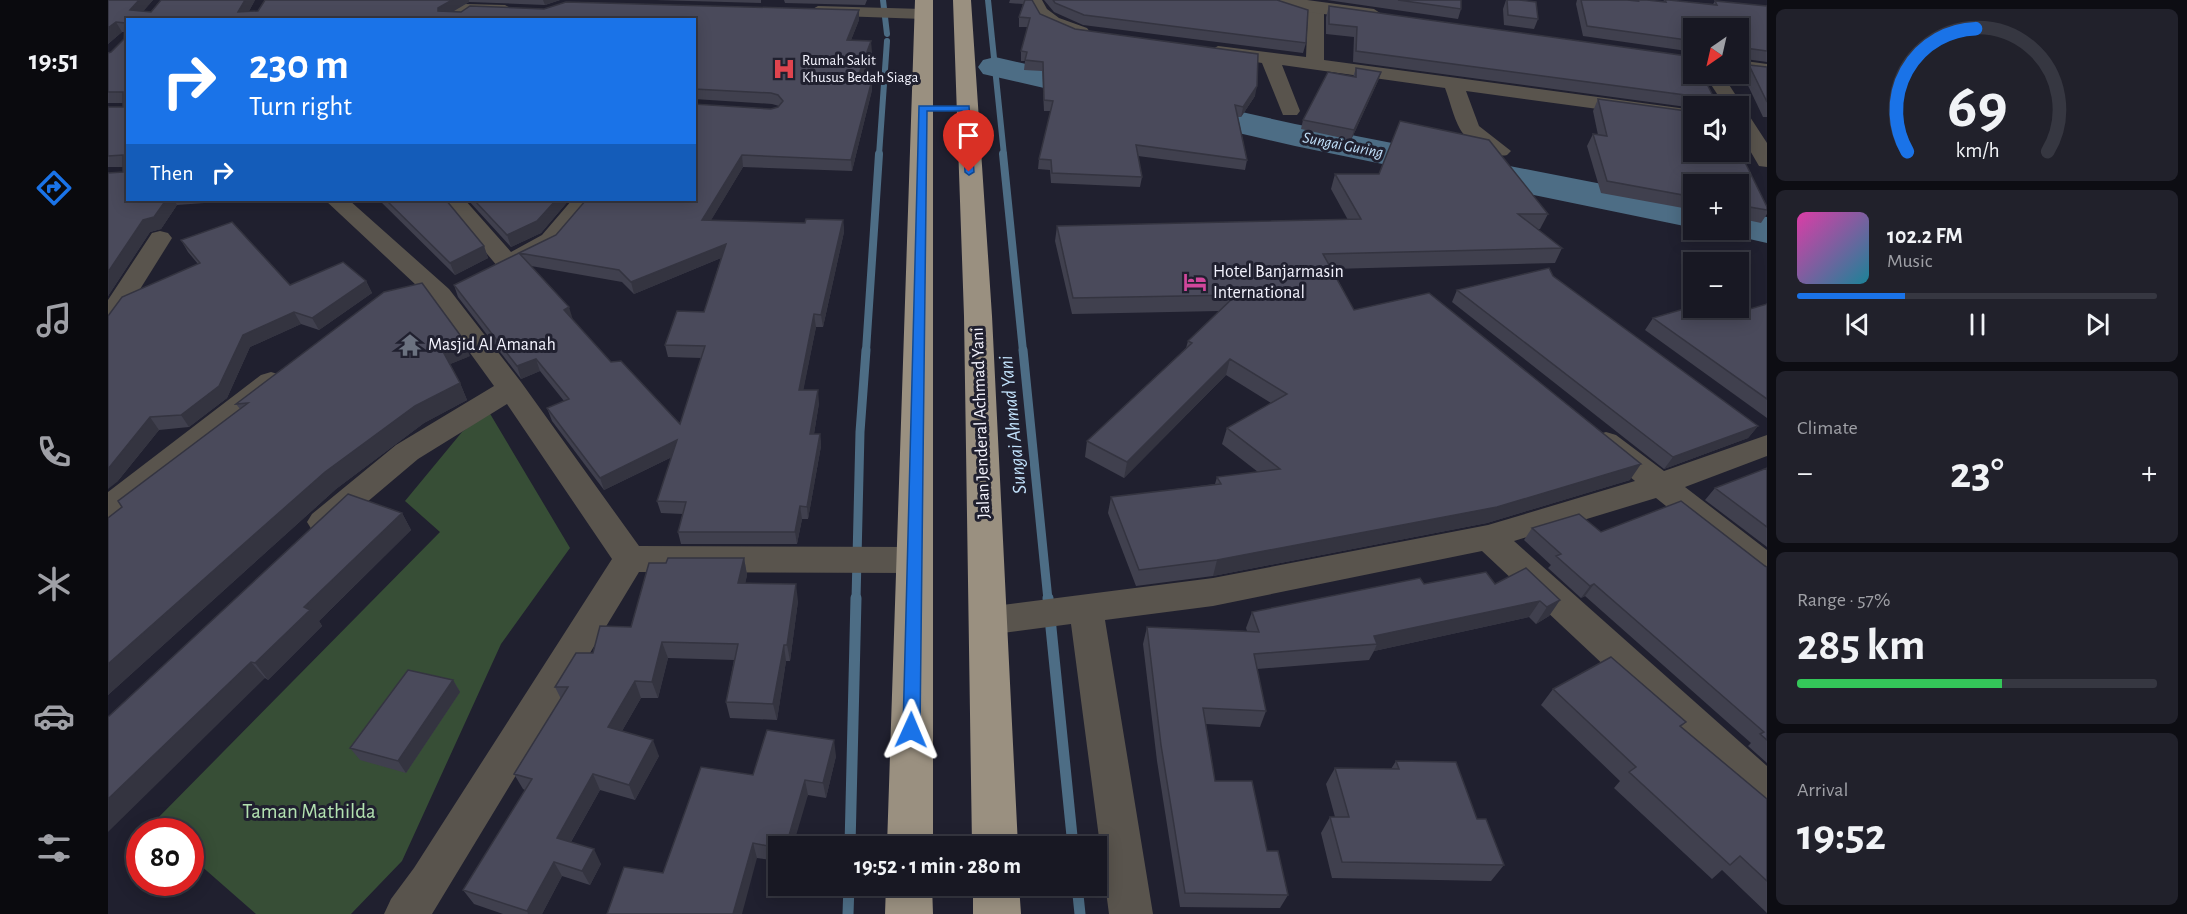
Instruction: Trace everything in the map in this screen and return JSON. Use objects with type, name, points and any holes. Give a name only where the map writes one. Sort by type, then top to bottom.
[{"type":"highway","name":"Jalan Jenderal Achmad Yani","points":[[962,0],[965,97],[978,316],[995,836]]},
{"type":"highway","points":[[910,836],[903,560],[923,97],[916,9]]},
{"type":"highway","points":[[923,97],[965,97]]},
{"type":"highway","points":[[909,896],[909,914]]},
{"type":"highway","points":[[996,896],[997,914]]},
{"type":"street","points":[[1034,0],[1047,19],[1055,24],[1104,35]]},
{"type":"street","points":[[1267,0],[1396,18]]},
{"type":"street","points":[[1315,63],[1316,7]]},
{"type":"street","points":[[454,18],[469,9],[520,10]]},
{"type":"street","points":[[802,11],[874,13],[916,9]]},
{"type":"street","points":[[1199,48],[1683,115]]},
{"type":"street","points":[[1270,58],[1290,111]]},
{"type":"street","points":[[1749,68],[1767,70]]},
{"type":"street","points":[[1453,82],[1470,129],[1500,151]]},
{"type":"street","points":[[1749,123],[1767,161]]},
{"type":"street","points":[[337,201],[410,281],[450,289],[511,389],[630,560]]},
{"type":"street","points":[[454,201],[497,266],[550,240],[583,201]]},
{"type":"street","points":[[108,320],[160,238]]},
{"type":"street","points":[[108,509],[294,363]]},
{"type":"street","points":[[305,538],[348,499],[407,452],[511,389]]},
{"type":"street","points":[[1587,426],[1767,568]]},
{"type":"street","points":[[987,621],[1214,592],[1488,537],[1660,485],[1761,434]]},
{"type":"street","points":[[1488,537],[1767,792]]},
{"type":"street","points":[[630,560],[903,560]]},
{"type":"street","points":[[406,914],[429,883],[630,560]]},
{"type":"street","points":[[1086,609],[1131,914]]},
{"type":"green space","name":"Taman Mathilda","points":[[489,412],[570,548],[501,644],[402,861],[351,914],[256,914],[204,868],[204,818],[158,818],[440,532],[405,501],[462,432]]},
{"type":"building","points":[[108,0],[139,0],[130,10],[151,12],[161,0],[245,0],[238,12],[258,11],[265,0],[452,0],[438,8],[438,11],[461,12],[470,6],[544,9],[566,2],[859,10],[847,40],[871,41],[857,79],[872,80],[851,160],[742,155],[702,220],[805,223],[806,219],[843,220],[821,315],[814,314],[799,390],[818,390],[810,434],[820,434],[807,507],[800,506],[795,532],[678,532],[686,502],[657,501],[677,440],[600,478],[547,408],[569,399],[536,359],[517,366],[454,285],[519,253],[556,235],[585,201],[696,201],[696,104],[771,109],[778,107],[783,101],[778,95],[771,93],[696,89],[696,18],[126,18],[126,201],[165,201],[154,217],[143,220],[108,272],[108,173],[123,172],[123,155],[108,156],[108,107],[123,107],[123,92],[108,92],[108,53],[124,39],[125,23],[116,22],[108,28]],"holes":[[[726,244],[704,312],[677,311],[665,345],[705,346],[680,424],[621,361],[611,362],[564,310],[569,307],[519,253],[619,270],[631,282]]]},
{"type":"building","points":[[1025,0],[1032,0],[1040,14],[1075,29],[1258,54],[1257,86],[1243,107],[1235,105],[1247,160],[1136,145],[1142,177],[1052,173],[1051,160],[1039,159],[1053,101],[1044,100],[1043,62],[1025,60],[1027,52],[1021,51],[1030,18],[1019,17]]},
{"type":"building","points":[[1053,0],[1277,0],[1308,10],[1306,43],[1084,15],[1055,3]]},
{"type":"building","points":[[1398,0],[1461,0],[1461,9]]},
{"type":"building","points":[[1507,0],[1536,2],[1538,19],[1508,15]]},
{"type":"building","points":[[1581,0],[1666,2],[1665,0],[1669,0],[1717,5],[1715,1],[1767,6],[1767,51],[1749,49],[1749,18],[1683,18],[1683,39],[1587,26]]},
{"type":"building","points":[[1329,6],[1683,55],[1683,84],[1707,84],[1713,96],[1693,96],[1356,51],[1357,27],[1329,24]]},
{"type":"building","points":[[1749,65],[1767,67],[1767,102]]},
{"type":"building","points":[[1356,68],[1381,72],[1354,130],[1303,120],[1328,72],[1356,77]]},
{"type":"building","points":[[1598,99],[1683,111],[1683,162],[1745,162],[1767,210],[1749,207],[1749,174],[1683,174],[1683,195],[1607,181],[1593,134],[1607,136]]},
{"type":"building","points":[[1400,121],[1489,140],[1548,214],[1518,214],[1562,248],[1323,254],[1354,310],[1429,293],[1641,464],[1497,507],[1217,560],[1139,570],[1111,497],[1221,484],[1217,477],[1280,469],[1227,428],[1287,394],[1230,359],[1127,462],[1087,441],[1192,343],[1188,341],[1236,295],[1073,298],[1057,226],[1361,219],[1335,174],[1379,174]]},
{"type":"building","points":[[387,201],[447,201],[484,246],[450,263]]},
{"type":"building","points":[[475,201],[555,201],[537,221],[507,235]]},
{"type":"building","points":[[232,222],[290,285],[343,262],[366,281],[312,318],[294,312],[243,335],[219,386],[181,415],[150,417],[108,469],[108,316],[122,297],[200,263],[181,240]]},
{"type":"building","points":[[1549,268],[1553,276],[1758,426],[1673,457],[1457,290]]},
{"type":"building","points":[[422,283],[463,339],[441,348],[460,383],[415,406],[325,472],[108,664],[108,518],[122,507],[118,501],[248,403],[236,404],[384,292]]},
{"type":"building","points":[[1767,304],[1767,399],[1653,318],[1683,309],[1683,318],[1749,318],[1749,308]]},
{"type":"building","points":[[1767,468],[1767,527],[1715,488]]},
{"type":"building","points":[[348,494],[402,513],[304,607],[310,610],[255,663],[251,662],[108,799],[108,717]]},
{"type":"building","points":[[1681,501],[1767,567],[1767,740],[1760,734],[1764,732],[1594,584],[1590,586],[1556,556],[1561,554],[1532,528],[1579,514],[1601,532]]},
{"type":"building","points":[[668,558],[744,558],[738,583],[796,584],[787,645],[784,645],[773,704],[726,702],[738,644],[662,642],[652,682],[635,681],[608,727],[653,740],[629,785],[593,774],[557,838],[594,849],[582,871],[554,862],[527,911],[463,890],[532,779],[514,774],[568,687],[555,687],[576,653],[593,653],[600,626],[631,627],[649,563],[666,563]]},
{"type":"building","points":[[1526,568],[1560,600],[1547,607],[1540,601],[1374,636],[1377,644],[1254,654],[1266,711],[1203,708],[1215,781],[1252,781],[1267,851],[1278,851],[1288,895],[1185,893],[1161,745],[1147,627],[1259,632],[1252,612],[1420,578],[1424,584],[1486,572],[1495,584]]},
{"type":"building","points":[[1611,657],[1686,722],[1680,726],[1767,799],[1767,881],[1740,856],[1730,865],[1629,772],[1636,767],[1553,689]]},
{"type":"building","points":[[408,670],[453,680],[398,761],[350,748]]},
{"type":"building","points":[[767,730],[834,740],[823,783],[805,780],[789,836],[768,836],[768,846],[753,843],[733,914],[607,914],[624,867],[663,873],[701,767],[753,775]]},
{"type":"building","points":[[1396,761],[1456,762],[1477,819],[1486,819],[1504,865],[1342,862],[1330,817],[1349,817],[1335,768],[1399,769]]},
{"type":"waterway","name":"Sungai Ahmad Yani","points":[[883,0],[887,34]]},
{"type":"waterway","name":"Sungai Ahmad Yani","points":[[988,0],[1004,155]]},
{"type":"waterway","name":"Sungai Ahmad Yani","points":[[879,155],[887,41]]},
{"type":"waterway","name":"Sungai Guring","points":[[995,67],[1295,135],[1683,213]]},
{"type":"waterway","name":"Sungai Ahmad Yani","points":[[866,351],[879,154]]},
{"type":"waterway","name":"Sungai Ahmad Yani","points":[[1003,154],[1023,351]]},
{"type":"waterway","name":"Sungai Guring","points":[[1749,226],[1767,230]]},
{"type":"waterway","name":"Sungai Ahmad Yani","points":[[856,600],[860,432],[866,350]]},
{"type":"waterway","name":"Sungai Ahmad Yani","points":[[1023,350],[1048,600]]},
{"type":"waterway","name":"Sungai Ahmad Yani","points":[[850,836],[856,598]]},
{"type":"waterway","name":"Sungai Ahmad Yani","points":[[1048,598],[1072,836]]},
{"type":"waterway","name":"Sungai Ahmad Yani","points":[[848,914],[849,896]]},
{"type":"waterway","name":"Sungai Ahmad Yani","points":[[1078,896],[1080,914]]},
{"type":"place","name":"Rumah Sakit Khusus Bedah Siaga","points":[[784,69]]},
{"type":"place","name":"Hotel Banjarmasin International","points":[[1195,282]]},
{"type":"place","name":"Masjid Al Amanah","points":[[410,345]]},
{"type":"route","points":[[911,730],[922,108],[966,108],[969,172]]}]
